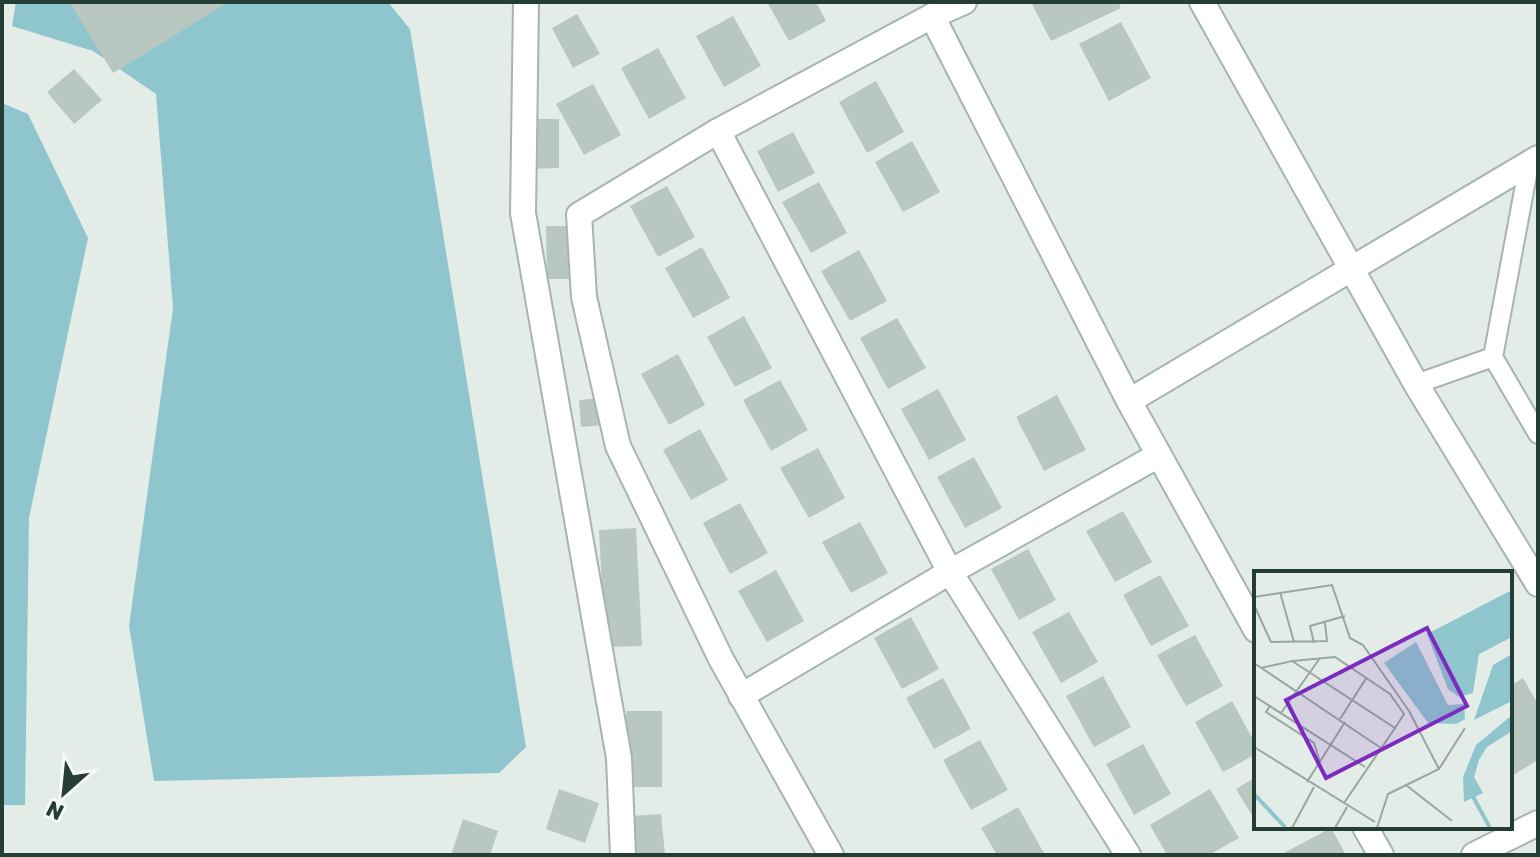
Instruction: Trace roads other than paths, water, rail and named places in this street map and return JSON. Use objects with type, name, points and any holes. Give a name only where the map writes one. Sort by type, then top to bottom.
[{"type":"street","points":[[526,2],[523,213],[619,758],[623,855]]},
{"type":"street","points":[[831,855],[714,645],[618,446],[584,297],[579,215],[718,131],[932,16],[964,2]]},
{"type":"street","points":[[1202,2],[1416,384],[1538,584]]},
{"type":"street","points":[[932,16],[1129,401],[1254,626]]},
{"type":"street","points":[[718,131],[950,572],[1128,855]]},
{"type":"street","points":[[1129,401],[1534,161]]},
{"type":"street","points":[[741,696],[950,572],[1159,455]]},
{"type":"street","points":[[1474,855],[1538,823]]},
{"type":"street","points":[[1366,829],[1381,855]]},
{"type":"lane","points":[[1534,161],[1493,357],[1538,434]]},
{"type":"lane","points":[[1416,384],[1493,357]]},
{"type":"water","points":[[16,2],[388,2],[410,29],[526,747],[499,773],[154,781],[129,626],[173,308],[156,94],[93,51],[12,26]]},
{"type":"water","points":[[2,103],[28,114],[88,238],[29,518],[25,805],[2,805]]}]
